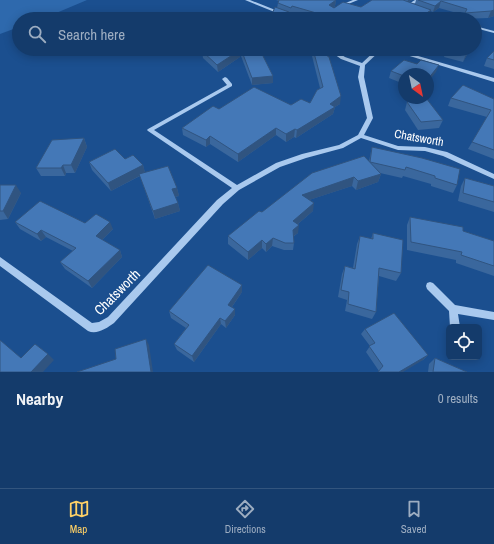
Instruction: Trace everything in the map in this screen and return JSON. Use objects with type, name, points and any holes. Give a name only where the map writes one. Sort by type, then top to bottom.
[{"type":"street","points":[[247,0],[278,12]]},
{"type":"street","points":[[336,9],[356,0]]},
{"type":"street","points":[[418,0],[406,5],[426,12]]},
{"type":"street","points":[[482,29],[494,32]]},
{"type":"street","points":[[340,56],[364,65]]},
{"type":"street","points":[[360,136],[370,118],[361,77],[364,65],[373,56]]},
{"type":"street","points":[[413,56],[494,80]]},
{"type":"street","points":[[226,79],[230,85],[150,130],[237,188]]},
{"type":"street","name":"Chatsworth","points":[[0,261],[91,328],[101,326],[111,320],[208,213],[237,188],[278,165],[304,156],[341,147],[360,136],[398,148],[424,149],[445,154],[494,177]]},
{"type":"street","points":[[430,286],[453,310],[455,324]]},
{"type":"street","points":[[453,310],[494,316]]},
{"type":"shaded area","points":[[0,0],[87,0],[59,12],[12,12],[12,30],[0,34]]},
{"type":"building","points":[[279,0],[336,0],[329,5],[334,8],[343,2],[361,7],[372,0],[403,0],[431,10],[428,12],[313,12],[292,6],[291,8],[278,3]]},
{"type":"building","points":[[418,0],[494,0],[494,10],[491,11],[466,12],[467,9],[441,1],[435,6]]},
{"type":"building","points":[[275,7],[289,12],[273,12]]},
{"type":"building","points":[[494,51],[494,60],[487,58]]},
{"type":"building","points":[[207,56],[231,56],[217,65]]},
{"type":"building","points":[[244,56],[263,56],[273,76],[252,78]]},
{"type":"building","points":[[315,56],[329,57],[341,96],[330,104],[335,107],[297,130],[295,129],[286,134],[276,128],[238,154],[210,136],[206,140],[182,128],[213,106],[219,109],[254,87],[291,105],[301,99],[310,103],[317,90],[323,87]]},
{"type":"building","points":[[404,60],[417,64],[421,60],[439,65],[434,71],[434,68],[398,68],[398,74],[391,71]]},
{"type":"building","points":[[463,85],[494,99],[494,150],[472,142],[491,110],[451,98]]},
{"type":"building","points":[[408,104],[431,104],[443,120],[421,122]]},
{"type":"building","points":[[84,138],[71,165],[63,165],[61,168],[36,168],[52,140]]},
{"type":"building","points":[[372,147],[422,158],[460,169],[457,185],[406,167],[405,170],[370,162]]},
{"type":"building","points":[[115,149],[125,159],[133,155],[143,165],[108,183],[89,162]]},
{"type":"building","points":[[364,156],[381,174],[358,181],[354,177],[302,195],[314,203],[293,221],[299,225],[293,230],[294,243],[285,243],[273,238],[266,244],[262,240],[248,252],[228,236],[259,211],[262,212],[312,173]]},
{"type":"building","points":[[168,166],[177,188],[172,189],[178,203],[153,211],[139,174]]},
{"type":"building","points":[[465,178],[494,186],[494,202],[463,193]]},
{"type":"building","points":[[0,185],[16,185],[3,211],[0,211]]},
{"type":"building","points":[[40,201],[85,223],[96,214],[110,222],[96,236],[120,250],[88,281],[60,262],[76,248],[41,230],[37,234],[15,222]]},
{"type":"building","points":[[410,217],[463,227],[463,231],[494,241],[494,266],[461,255],[462,252],[411,242]]},
{"type":"building","points":[[373,233],[403,240],[401,273],[379,268],[376,312],[348,304],[349,292],[341,290],[345,266],[355,269],[360,236],[373,239]]},
{"type":"building","points":[[208,265],[242,285],[228,305],[235,309],[225,321],[220,318],[192,356],[174,344],[189,325],[169,311]]},
{"type":"building","points":[[394,313],[428,355],[399,372],[378,372],[383,366],[369,346],[375,343],[365,329]]},
{"type":"building","points":[[146,339],[151,372],[77,372],[116,359],[115,349]]},
{"type":"building","points":[[0,340],[21,358],[35,344],[48,354],[31,372],[0,372]]},
{"type":"building","points":[[435,358],[467,372],[433,372]]}]
